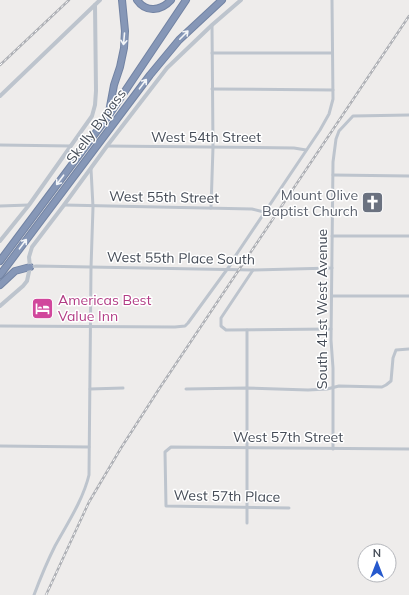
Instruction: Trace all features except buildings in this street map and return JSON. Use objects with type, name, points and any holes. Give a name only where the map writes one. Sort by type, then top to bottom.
[{"type":"highway","points":[[109,115],[114,85],[124,48],[125,31],[122,0]]},
{"type":"highway","points":[[137,0],[142,6],[153,9],[161,8],[171,0]]},
{"type":"highway","points":[[159,40],[182,0]]},
{"type":"highway","name":"Skelly Bypass","points":[[0,262],[109,115],[186,0]]},
{"type":"highway","name":"Skelly Bypass","points":[[0,275],[150,75],[179,40],[222,0]]},
{"type":"highway","points":[[0,285],[15,271],[30,267]]},
{"type":"street","points":[[0,96],[100,0]]},
{"type":"street","points":[[0,306],[23,286],[27,280],[30,267],[29,257],[32,247],[166,68],[178,55],[241,0]]},
{"type":"street","points":[[0,326],[185,326],[192,319],[227,269],[329,114],[333,99],[332,0]]},
{"type":"street","points":[[0,241],[29,205],[92,116],[95,105],[96,91],[95,5]]},
{"type":"street","points":[[211,208],[213,147],[212,25]]},
{"type":"street","points":[[212,53],[332,53]]},
{"type":"street","points":[[212,89],[333,90]]},
{"type":"street","name":"South 41st West Avenue","points":[[333,449],[331,329],[333,175],[336,139],[344,124],[353,116],[409,115]]},
{"type":"street","points":[[0,145],[71,146]]},
{"type":"street","name":"West 54th Street","points":[[107,146],[294,148],[306,150]]},
{"type":"street","points":[[34,595],[54,548],[86,486],[89,475],[93,207],[90,169]]},
{"type":"street","points":[[333,175],[409,176]]},
{"type":"street","points":[[0,206],[29,205]]},
{"type":"street","name":"West 55th Street","points":[[64,205],[93,207],[252,209],[264,212]]},
{"type":"street","points":[[332,236],[409,236]]},
{"type":"street","name":"West 55th Place South","points":[[30,267],[253,270],[332,268]]},
{"type":"street","points":[[253,270],[221,318],[221,326],[226,330],[331,329]]},
{"type":"street","points":[[332,296],[409,296]]},
{"type":"street","points":[[247,330],[247,522]]},
{"type":"street","points":[[186,389],[246,388],[308,390],[327,389],[333,387],[382,387],[389,383],[392,376],[394,353],[396,350],[409,349]]},
{"type":"street","points":[[90,388],[123,388]]},
{"type":"street","points":[[0,446],[89,447]]},
{"type":"street","name":"West 57th Street","points":[[166,506],[165,455],[170,447],[409,449]]},
{"type":"street","name":"West 57th Place","points":[[166,506],[289,508]]},
{"type":"railway","points":[[0,65],[69,0]]},
{"type":"railway","points":[[46,595],[89,502],[121,448],[409,16]]},
{"type":"place","name":"Mount Olive Baptist Church","points":[[373,203]]},
{"type":"place","name":"Americas Best Value Inn","points":[[43,308]]}]
